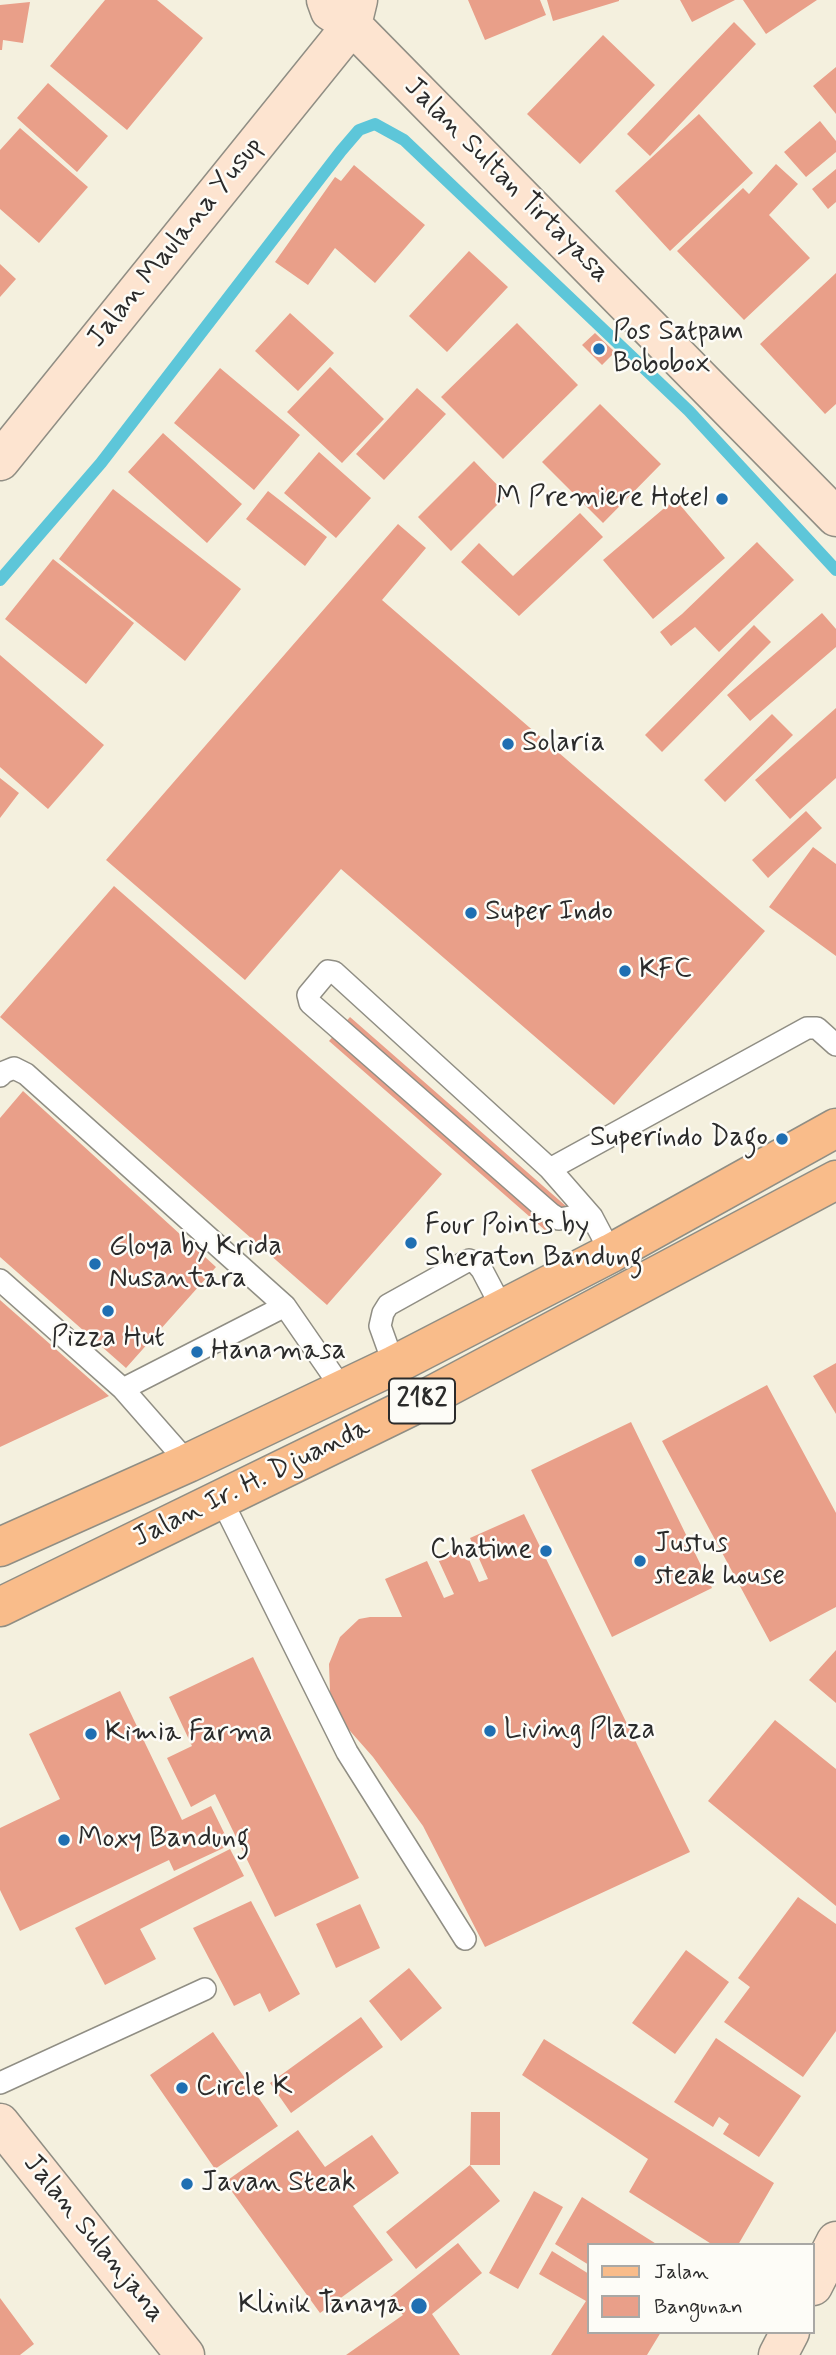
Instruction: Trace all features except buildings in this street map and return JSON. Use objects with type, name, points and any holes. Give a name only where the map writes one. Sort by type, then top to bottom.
[{"type":"main road","name":"Jalan Ir. H. Djuanda","points":[[0,1547],[394,1365],[611,1253],[836,1128]]},
{"type":"main road","name":"Jalan Ir. H. Djuanda","points":[[0,1606],[410,1407],[836,1180]]},
{"type":"street","name":"Jalan Maulana Yusup","points":[[0,461],[345,8]]},
{"type":"street","name":"Jalan Sultan Tirtayasa","points":[[345,8],[836,517]]},
{"type":"street","name":"Jalan Sulanjana","points":[[0,2123],[185,2355]]},
{"type":"street","points":[[815,2282],[836,2241]]},
{"type":"street","points":[[778,2355],[789,2334]]},
{"type":"lane","points":[[592,1217],[559,1219],[551,1214],[310,1003],[308,995],[328,971],[334,972],[550,1169],[592,1217],[611,1253]]},
{"type":"lane","points":[[550,1169],[807,1028],[817,1028],[836,1045]]},
{"type":"lane","points":[[0,1076],[14,1068],[26,1074],[285,1306],[343,1390]]},
{"type":"lane","points":[[394,1365],[380,1326],[388,1306],[469,1260],[476,1262],[482,1270],[502,1308]]},
{"type":"lane","points":[[0,1280],[123,1389],[188,1462]]},
{"type":"lane","points":[[123,1389],[285,1306]]},
{"type":"lane","points":[[221,1500],[346,1752],[465,1939]]},
{"type":"lane","points":[[0,2083],[205,1989]]},
{"type":"waterway","points":[[0,580],[101,463],[341,151],[359,130],[375,124],[404,140],[689,411],[836,570]]},
{"type":"place","name":"Pos Satpam Bobobox","points":[[599,349]]},
{"type":"place","name":"M Premiere Hotel","points":[[722,499]]},
{"type":"place","name":"Solaria","points":[[508,744]]},
{"type":"place","name":"Super Indo","points":[[471,913]]},
{"type":"place","name":"KFC","points":[[625,971]]},
{"type":"place","name":"Superindo Dago","points":[[782,1139]]},
{"type":"place","name":"Four Points by Sheraton Bandung","points":[[411,1243]]},
{"type":"place","name":"Gloya by Krida Nusantara","points":[[95,1264]]},
{"type":"place","name":"Pizza Hut","points":[[108,1311]]},
{"type":"place","name":"Hanamasa","points":[[197,1352]]},
{"type":"place","name":"Chatime","points":[[546,1551]]},
{"type":"place","name":"Justus steak house","points":[[640,1561]]},
{"type":"place","name":"Living Plaza","points":[[490,1731]]},
{"type":"place","name":"Kimia Farma","points":[[91,1734]]},
{"type":"place","name":"Moxy Bandung","points":[[64,1840]]},
{"type":"place","name":"Circle K","points":[[182,2088]]},
{"type":"place","name":"Javan Steak","points":[[187,2184]]},
{"type":"place","name":"Klinik Tanaya","points":[[419,2306]]}]
